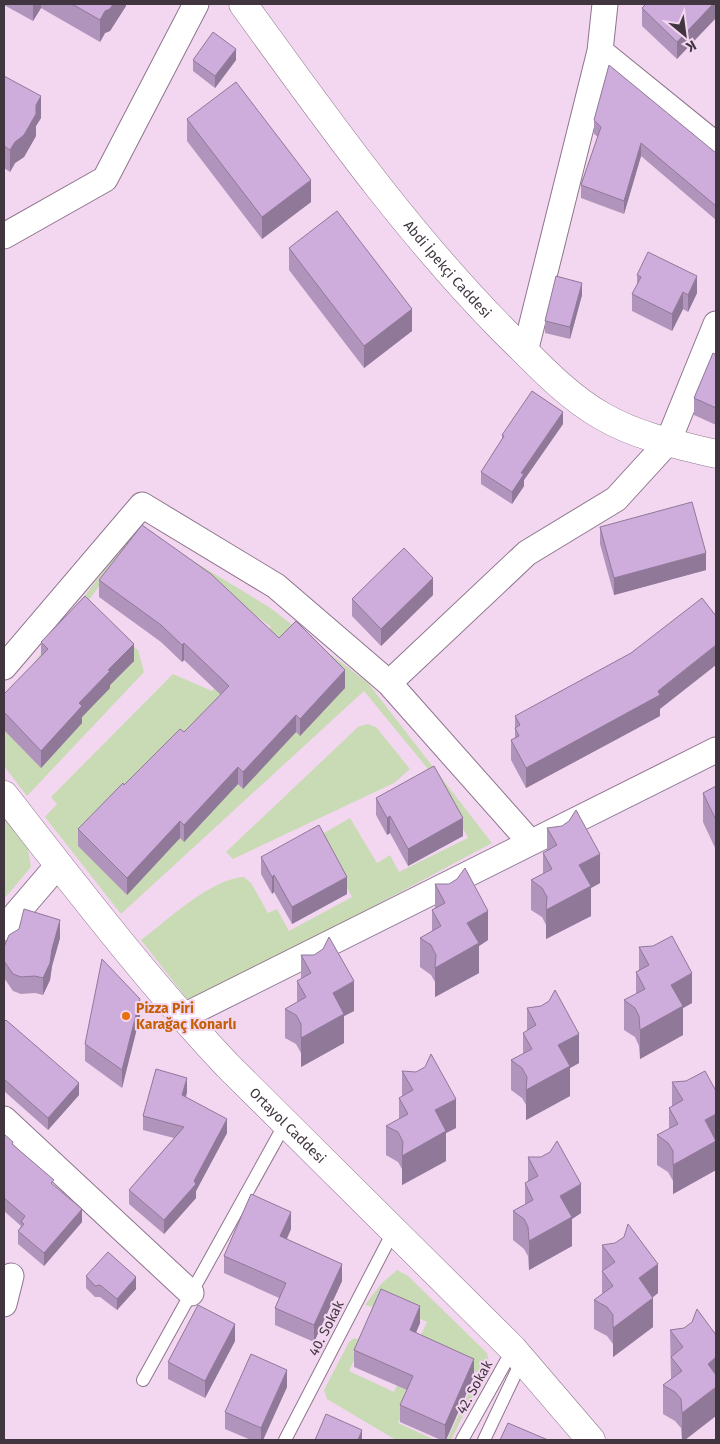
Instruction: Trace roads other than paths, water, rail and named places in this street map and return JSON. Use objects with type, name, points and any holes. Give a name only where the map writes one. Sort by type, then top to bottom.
[{"type":"street","points":[[4,236],[106,179],[196,4]]},
{"type":"street","name":"Abdi İpekçi Caddesi","points":[[243,4],[409,226],[460,286],[525,352],[576,398],[603,416],[668,442],[716,454]]},
{"type":"street","points":[[525,352],[600,51],[605,4]]},
{"type":"street","points":[[600,51],[716,145]]},
{"type":"street","points":[[389,683],[528,553],[616,499],[668,442],[716,324]]},
{"type":"street","points":[[4,667],[142,505],[276,586],[389,683],[530,842]]},
{"type":"street","points":[[182,1017],[716,750]]},
{"type":"street","name":"Ortayol Caddesi","points":[[4,795],[58,865],[182,1017],[227,1065],[517,1355],[591,1440]]},
{"type":"street","points":[[4,928],[58,865]]},
{"type":"street","points":[[4,1119],[191,1293]]},
{"type":"street","points":[[4,1304],[11,1276]]},
{"type":"lane","points":[[143,1380],[286,1122]]},
{"type":"lane","name":"40. Sokak","points":[[285,1440],[394,1230]]},
{"type":"lane","points":[[484,1440],[517,1355]]},
{"type":"lane","name":"42. Sokak","points":[[462,1440],[517,1355]]},
{"type":"place","name":"Pizza Piri Karağaç Konarlı","points":[[126,1016]]}]
